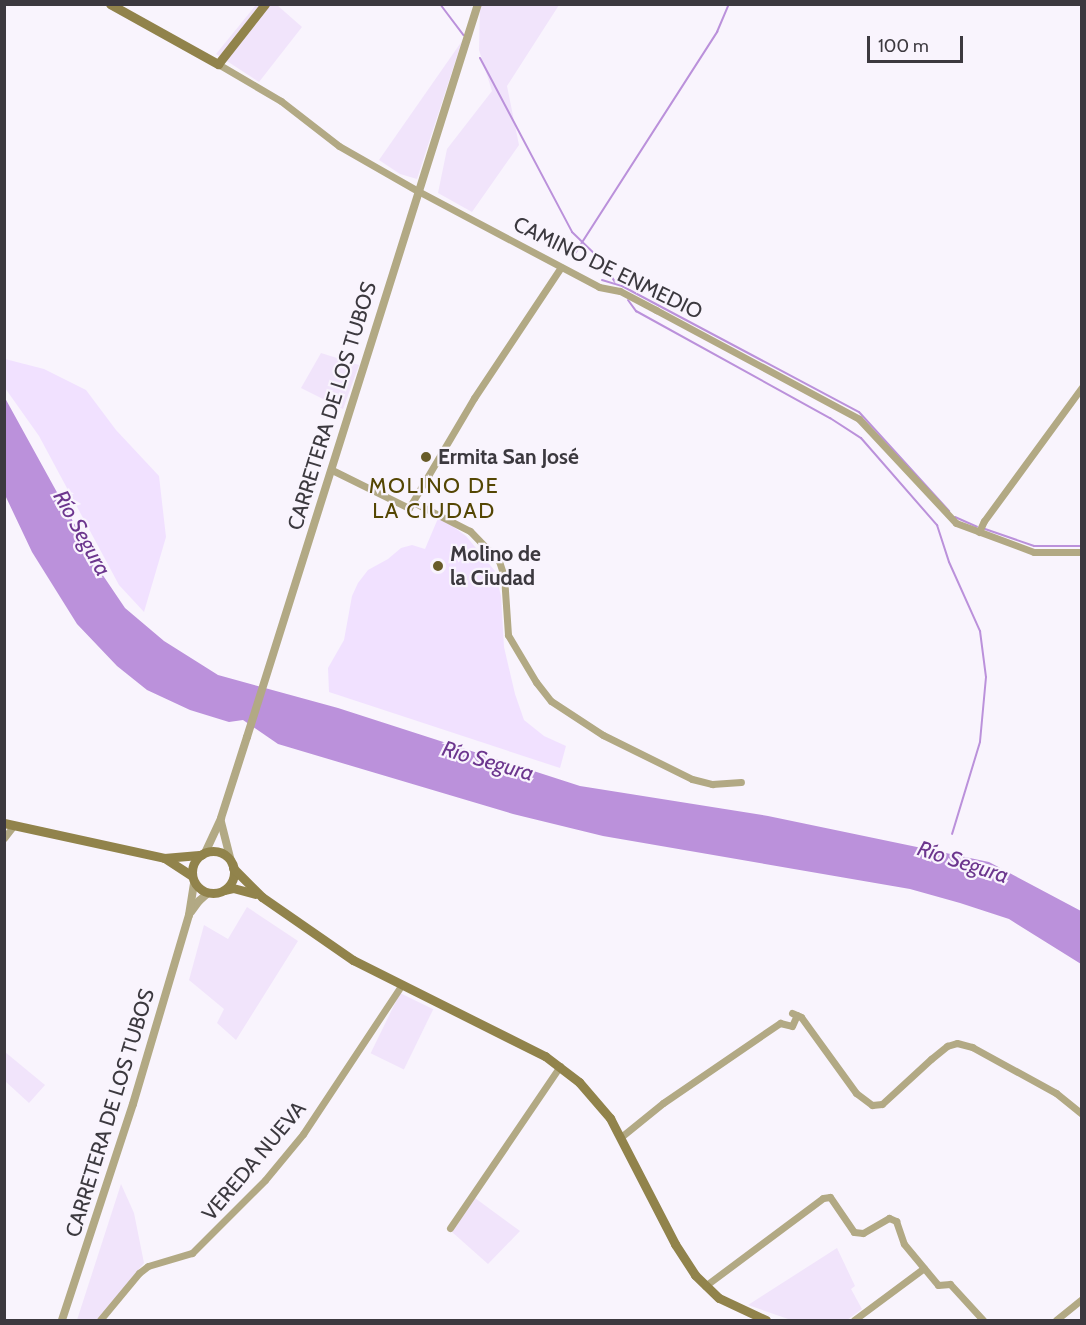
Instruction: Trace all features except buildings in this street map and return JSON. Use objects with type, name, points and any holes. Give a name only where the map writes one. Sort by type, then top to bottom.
[{"type":"main road","name":"CAMINO DE ENMEDIO","points":[[110,4],[218,64]]},
{"type":"main road","points":[[218,64],[266,4]]},
{"type":"main road","points":[[9,824],[164,858],[214,852],[223,854],[262,897],[353,960],[560,1066],[596,1100],[621,1137],[680,1253],[705,1286],[720,1298],[763,1320]]},
{"type":"main road","points":[[193,879],[194,864],[203,854]]},
{"type":"main road","points":[[164,858],[208,893],[233,888],[262,897]]},
{"type":"main road","points":[[222,891],[232,881],[232,866]]},
{"type":"street","name":"CARRETERA DE LOS TUBOS","points":[[203,854],[221,818],[478,4]]},
{"type":"street","name":"CAMINO DE ENMEDIO","points":[[218,64],[281,101],[346,151],[418,191],[599,287],[629,296],[859,419],[948,517],[979,532],[1034,552],[1082,552]]},
{"type":"street","points":[[332,470],[409,508],[474,398],[561,267]]},
{"type":"street","points":[[979,532],[984,521],[1082,387]]},
{"type":"street","points":[[413,502],[470,531],[499,561],[504,576],[508,635],[550,701],[603,735],[684,775],[712,784],[741,782]]},
{"type":"street","points":[[221,818],[221,829],[229,847],[232,866]]},
{"type":"street","points":[[4,838],[9,824]]},
{"type":"street","name":"CARRETERA DE LOS TUBOS","points":[[62,1320],[133,1104],[189,915],[193,879]]},
{"type":"street","name":"CARRETERA DE LOS TUBOS","points":[[189,915],[199,900],[208,893]]},
{"type":"street","name":"VEREDA NUEVA","points":[[100,1320],[139,1273],[148,1266],[192,1253],[265,1180],[303,1134],[401,986]]},
{"type":"street","points":[[621,1137],[663,1103],[780,1023],[792,1026],[794,1014],[801,1017],[856,1093],[872,1104],[882,1104],[931,1059],[957,1043],[972,1047],[1056,1093],[1082,1114]]},
{"type":"street","points":[[450,1228],[560,1066]]},
{"type":"street","points":[[705,1286],[823,1198],[830,1197],[836,1202],[854,1232],[863,1233],[889,1218],[896,1221],[904,1244],[938,1285],[950,1284],[983,1320]]},
{"type":"street","points":[[854,1320],[924,1268]]},
{"type":"street","points":[[1056,1320],[1082,1299]]},
{"type":"shaded area","points":[[256,5],[277,5],[302,27],[259,82],[216,54]]},
{"type":"shaded area","points":[[480,5],[559,5],[507,86],[519,145],[472,212],[438,193],[447,149],[492,91],[479,50]]},
{"type":"shaded area","points":[[462,41],[417,179],[400,174],[379,160]]},
{"type":"shaded area","points":[[321,353],[359,365],[343,409],[301,388]]},
{"type":"shaded area","points":[[5,359],[44,369],[86,390],[116,430],[159,476],[166,537],[144,612],[119,585],[39,436],[5,388]]},
{"type":"shaded area","points":[[439,516],[466,536],[495,571],[501,596],[504,647],[515,694],[524,720],[544,736],[566,746],[560,768],[329,692],[328,668],[344,640],[352,596],[358,583],[368,570],[388,559],[401,548],[412,545],[425,549]]},
{"type":"shaded area","points":[[247,907],[298,941],[236,1040],[217,1023],[224,1009],[189,980],[204,925],[228,939]]},
{"type":"shaded area","points":[[400,993],[433,1009],[404,1069],[371,1053]]},
{"type":"shaded area","points":[[5,1052],[45,1085],[29,1103],[5,1081]]},
{"type":"shaded area","points":[[121,1184],[134,1213],[144,1263],[97,1320],[77,1320]]},
{"type":"shaded area","points":[[475,1198],[520,1231],[488,1264],[452,1232]]},
{"type":"shaded area","points":[[837,1248],[855,1286],[851,1289],[862,1309],[847,1320],[791,1320],[748,1305]]},
{"type":"water","name":"Río Segura","points":[[5,398],[102,574],[125,608],[164,641],[218,675],[338,708],[580,786],[768,816],[989,862],[1081,911],[1081,964],[1009,919],[960,903],[910,889],[603,836],[513,814],[278,744],[243,720],[229,722],[190,710],[147,690],[117,666],[77,624],[32,552],[5,495]]},
{"type":"waterway","points":[[440,4],[463,35]]},
{"type":"waterway","points":[[572,258],[717,32],[729,4]]},
{"type":"waterway","points":[[480,58],[572,232],[600,259],[615,282]]},
{"type":"waterway","points":[[602,280],[622,286],[859,412],[949,511]]},
{"type":"waterway","name":"Río Segura","points":[[628,300],[636,311],[830,418],[861,438],[937,525],[949,562],[980,631],[986,677],[980,742],[952,834]]},
{"type":"waterway","points":[[955,517],[977,527]]},
{"type":"waterway","points":[[985,529],[1034,546],[1082,546]]},
{"type":"place","name":"Ermita San José","points":[[426,457]]},
{"type":"place","name":"Molino de la Ciudad","points":[[438,566]]},
{"type":"district","name":"MOLINO DE LA CIUDAD","points":[[434,498]]}]
